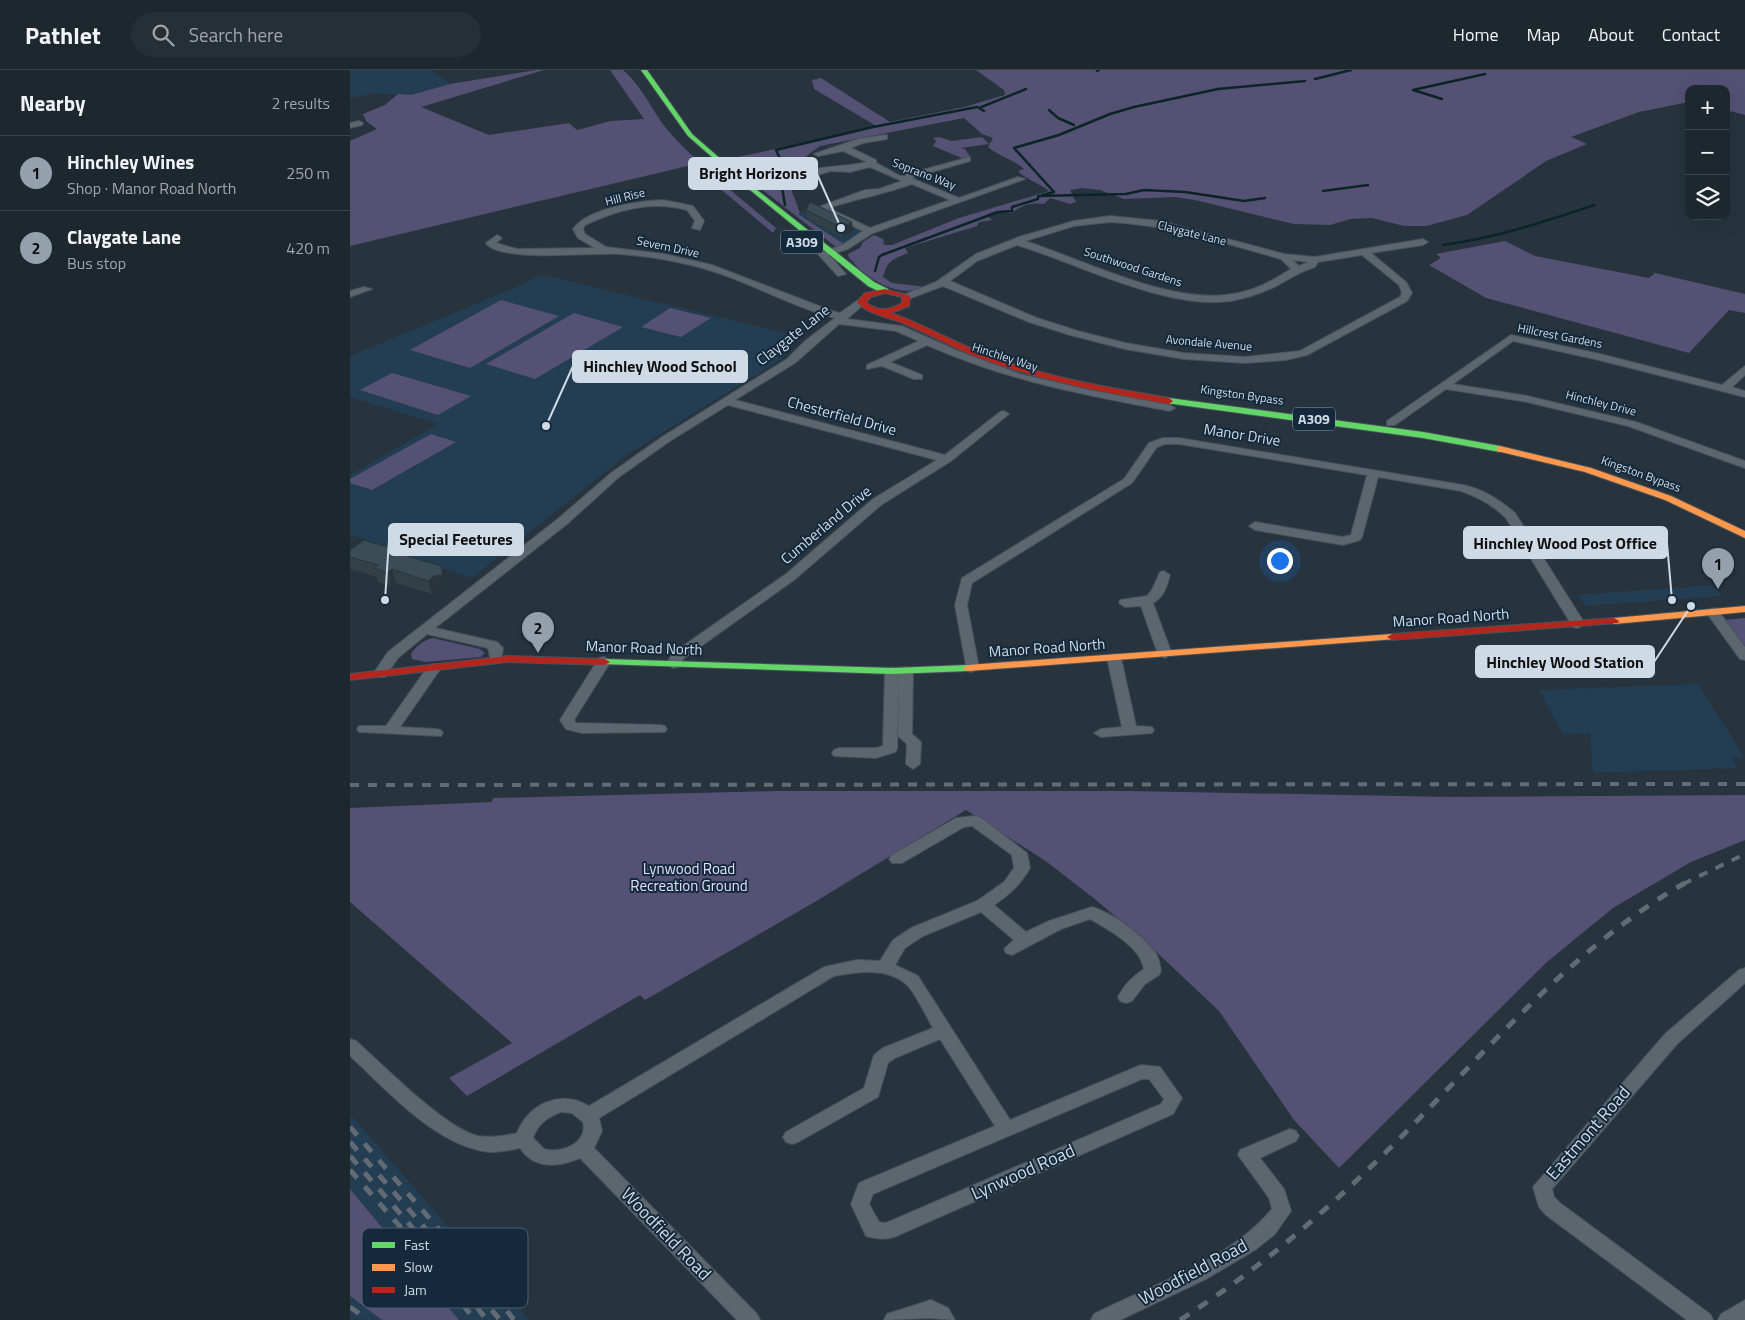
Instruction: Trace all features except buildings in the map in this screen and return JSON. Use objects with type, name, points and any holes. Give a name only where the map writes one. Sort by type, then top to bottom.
[{"type":"main road","name":"A309","points":[[636,70],[690,135],[746,184],[871,284],[886,291]]},
{"type":"main road","name":"A309","points":[[636,70],[683,138],[841,274],[862,300]]},
{"type":"main road","points":[[862,300],[876,292],[886,291],[906,300],[895,310],[877,311]]},
{"type":"main road","name":"Kingston Bypass","points":[[862,300],[864,307],[988,359],[1037,374],[1090,386],[1180,401],[1422,434],[1553,460],[1644,488],[1745,535]]},
{"type":"main road","name":"Kingston Bypass","points":[[906,300],[912,312],[946,334],[980,349],[1046,371],[1161,392],[1459,433],[1561,455],[1652,484],[1745,522]]},
{"type":"main road","name":"Manor Road North","points":[[350,677],[496,659],[899,671],[972,668],[1578,624],[1745,609]]},
{"type":"street","points":[[350,126],[359,123]]},
{"type":"street","points":[[818,154],[844,148],[861,141],[884,137]]},
{"type":"street","points":[[844,148],[873,162],[871,164]]},
{"type":"street","points":[[868,192],[868,188],[967,159]]},
{"type":"street","name":"Soprano Way","points":[[802,175],[831,168],[850,169],[871,164],[900,178],[912,181],[956,200]]},
{"type":"street","points":[[841,274],[836,266],[823,254],[834,254],[854,247],[856,239],[870,231],[1022,178]]},
{"type":"street","points":[[870,231],[820,208],[868,192],[880,192],[912,181]]},
{"type":"street","name":"Hill Rise","points":[[602,248],[581,236],[578,229],[582,223],[637,205],[665,202],[690,208],[700,221],[697,228]]},
{"type":"street","name":"Claygate Lane","points":[[906,300],[943,282],[971,260],[1064,225],[1089,220],[1124,220],[1173,227],[1284,258],[1297,269],[1307,267],[1315,260]]},
{"type":"street","name":"Severn Drive","points":[[498,238],[491,243],[492,245],[509,251],[602,248],[654,256],[735,275],[808,308],[842,318]]},
{"type":"street","name":"Southwood Gardens","points":[[1018,242],[1152,289],[1201,300],[1218,300],[1245,296],[1287,277],[1297,269]]},
{"type":"street","name":"Claygate Lane","points":[[1284,258],[1295,256],[1315,260],[1423,242]]},
{"type":"street","name":"Avondale Avenue","points":[[943,282],[1033,320],[1120,345],[1184,356],[1266,359],[1303,353],[1404,300],[1407,294],[1403,284],[1364,252]]},
{"type":"street","points":[[350,294],[367,289]]},
{"type":"street","name":"Claygate Lane","points":[[380,674],[389,660],[400,650],[563,521],[615,475],[666,440],[791,362],[808,343],[842,318],[862,300]]},
{"type":"street","name":"Claygate Lane","points":[[842,318],[877,311]]},
{"type":"street","name":"Hinchley Way","points":[[842,318],[898,328],[954,353],[1017,376],[1089,393],[1170,408]]},
{"type":"street","name":"Hillcrest Gardens","points":[[1391,423],[1512,338],[1600,357],[1745,394]]},
{"type":"street","points":[[871,367],[927,341]]},
{"type":"street","points":[[881,362],[918,377]]},
{"type":"street","points":[[1725,388],[1745,369]]},
{"type":"street","name":"Hinchley Drive","points":[[1445,386],[1526,399],[1632,424],[1745,465]]},
{"type":"street","name":"Chesterfield Drive","points":[[729,402],[947,459]]},
{"type":"street","name":"Cumberland Drive","points":[[673,664],[685,650],[790,577],[877,502],[947,459],[1004,414]]},
{"type":"street","name":"Manor Drive","points":[[972,668],[961,605],[966,581],[1128,481],[1152,445],[1163,441],[1179,441],[1463,488],[1483,495],[1500,505],[1511,516],[1578,624]]},
{"type":"street","points":[[1255,526],[1343,541],[1356,537],[1373,473]]},
{"type":"street","points":[[1126,603],[1146,602],[1159,594],[1164,575]]},
{"type":"street","points":[[1146,602],[1165,654]]},
{"type":"street","points":[[1712,612],[1745,656]]},
{"type":"street","points":[[426,630],[492,645],[496,648],[496,659]]},
{"type":"street","points":[[400,650],[402,672]]},
{"type":"street","points":[[1114,658],[1130,731]]},
{"type":"street","points":[[604,661],[567,720],[571,726],[582,729],[660,729]]},
{"type":"street","points":[[390,730],[434,668]]},
{"type":"street","points":[[839,752],[876,753],[890,749],[899,671]]},
{"type":"street","points":[[899,671],[905,736],[914,742],[914,764]]},
{"type":"street","points":[[364,729],[436,733]]},
{"type":"street","points":[[1101,733],[1147,730]]},
{"type":"street","points":[[885,968],[899,944],[917,932],[983,905],[1010,886],[1022,868],[1019,853],[975,821],[961,822],[897,859]]},
{"type":"street","points":[[983,905],[1018,944],[1055,924],[1092,913],[1120,929],[1150,957],[1153,971],[1139,980],[1126,997]]},
{"type":"street","points":[[589,1115],[830,971],[857,966],[885,968],[912,980],[1006,1129]]},
{"type":"street","name":"Eastmont Road","points":[[1703,1320],[1553,1209],[1546,1201],[1542,1187],[1671,1039],[1745,974]]},
{"type":"street","points":[[792,1137],[872,1092],[880,1060],[889,1053],[945,1030]]},
{"type":"street","points":[[350,1046],[443,1127],[461,1138],[477,1143],[490,1144],[503,1144],[524,1140]]},
{"type":"street","name":"Lynwood Road","points":[[1140,1072],[1154,1072],[1173,1098],[1167,1109],[1049,1161],[887,1231],[873,1230],[860,1204],[866,1189],[1006,1129],[1140,1072]]},
{"type":"street","points":[[569,1105],[579,1107],[589,1115],[592,1123],[592,1132],[583,1148],[563,1157],[548,1158],[538,1156],[530,1150],[524,1140],[532,1120],[549,1108],[569,1105]]},
{"type":"street","name":"Woodfield Road","points":[[1101,1320],[1169,1287],[1247,1245],[1276,1221],[1282,1211],[1276,1195],[1247,1155],[1290,1136]]},
{"type":"street","name":"Woodfield Road","points":[[583,1148],[750,1320]]},
{"type":"street","points":[[894,1320],[931,1309],[941,1314],[945,1320]]},
{"type":"street","points":[[1728,1320],[1745,1310]]},
{"type":"shaded area","points":[[350,70],[431,70],[450,84],[411,95],[372,93],[350,99]]},
{"type":"shaded area","points":[[814,208],[865,231],[847,239],[844,244],[798,214]]},
{"type":"shaded area","points":[[541,274],[797,336],[782,359],[628,454],[472,578],[372,545],[376,543],[350,535],[350,475],[438,424],[350,397],[350,356],[514,288]]},
{"type":"shaded area","points":[[1712,585],[1723,596],[1586,606],[1577,595]]},
{"type":"shaded area","points":[[1698,684],[1745,758],[1732,758],[1737,768],[1593,773],[1590,733],[1563,735],[1539,690]]},
{"type":"shaded area","points":[[350,1114],[449,1228],[382,1228],[350,1189]]},
{"type":"shaded area","points":[[350,1296],[362,1305],[362,1308],[366,1308],[382,1320],[350,1319]]},
{"type":"shaded area","points":[[449,1308],[519,1308],[529,1320],[459,1320]]},
{"type":"green space","points":[[544,70],[421,107],[489,135],[569,123],[577,130],[611,121],[644,119],[610,70],[623,70],[643,93],[671,134],[709,171],[776,228],[773,233],[692,165],[350,246],[350,141],[377,129],[366,121],[363,114],[385,105],[398,94],[411,95],[450,84]]},
{"type":"green space","points":[[976,70],[1745,70],[1745,115],[1730,111],[1730,85],[1685,85],[1685,103],[1639,112],[1571,137],[1587,144],[1546,161],[1467,215],[1426,226],[1404,226],[1372,218],[1350,219],[1330,225],[1294,224],[1195,200],[1175,197],[1124,199],[1100,190],[1082,188],[1070,190],[1076,202],[1070,204],[1050,198],[1044,204],[1035,203],[1027,205],[1011,213],[996,211],[986,215],[992,220],[979,222],[977,226],[905,248],[908,253],[891,261],[886,267],[883,277],[892,283],[927,287],[910,291],[893,288],[877,281],[859,268],[849,258],[848,254],[860,248],[863,242],[874,235],[883,239],[884,245],[892,245],[959,218],[1049,191],[1020,174],[1018,171],[1024,169],[1020,166],[988,147],[993,138],[982,134],[964,118],[820,146],[796,164],[788,181],[800,213],[798,214],[844,244],[836,247],[724,160],[878,127],[814,89],[812,80],[821,78],[890,122],[964,107],[1005,95],[1004,90]]},
{"type":"green space","points":[[939,137],[952,141],[982,137],[989,144],[961,148],[965,149],[971,158],[964,159],[933,146],[936,141],[933,138]]},
{"type":"green space","points":[[1505,241],[1535,256],[1649,278],[1655,273],[1745,294],[1745,313],[1729,310],[1689,353],[1486,298],[1429,265],[1441,258],[1436,254]]},
{"type":"green space","points":[[501,300],[559,316],[470,368],[410,350]]},
{"type":"green space","points":[[670,308],[711,318],[681,337],[641,327]]},
{"type":"green space","points":[[574,313],[623,327],[535,379],[486,364]]},
{"type":"green space","points":[[392,373],[471,396],[438,415],[360,390]]},
{"type":"green space","points":[[431,434],[456,442],[372,490],[350,483],[350,479]]},
{"type":"green space","points":[[1745,618],[1745,650],[1723,620]]},
{"type":"green space","points":[[433,638],[480,649],[485,653],[481,657],[425,662],[412,659],[411,654],[415,648]]},
{"type":"green space","name":"Lynwood Road Recreation Ground","points":[[779,791],[1130,791],[1451,797],[1745,795],[1745,840],[1691,862],[1613,908],[1547,962],[1339,1168],[1294,1120],[1219,1011],[1149,945],[1096,900],[1047,862],[966,810],[813,903],[645,1000],[640,995],[467,1096],[449,1078],[512,1043],[350,902],[350,808],[492,802],[493,798]]},
{"type":"green space","points":[[350,1189],[382,1228],[362,1228],[362,1305],[350,1296]]},
{"type":"green space","points":[[366,1308],[449,1308],[459,1320],[382,1320]]},
{"type":"waterway","points":[[1315,79],[1351,70]]},
{"type":"waterway","points":[[1442,99],[1413,90],[1485,74]]},
{"type":"waterway","points":[[1042,195],[1054,192],[1014,148],[1059,135],[1110,114],[1134,107],[1218,89],[1305,81]]},
{"type":"waterway","points":[[984,111],[979,108],[1026,89]]},
{"type":"waterway","points":[[785,205],[780,176],[783,165],[776,150],[873,127],[977,107]]},
{"type":"waterway","points":[[1049,110],[1058,118],[1074,125]]},
{"type":"waterway","points":[[1323,191],[1368,185]]},
{"type":"waterway","points":[[875,271],[879,257],[882,255],[998,212],[1012,211],[1012,207],[1038,199],[1038,196],[1126,194],[1144,190],[1185,192],[1244,201],[1265,198]]},
{"type":"waterway","points":[[1443,245],[1500,234],[1594,205]]},
{"type":"railway","points":[[350,785],[1745,784]]},
{"type":"railway","points":[[1685,883],[1745,854]]},
{"type":"railway","points":[[1180,1320],[1211,1300],[1325,1210],[1378,1160],[1536,999],[1571,967],[1607,936],[1645,908],[1685,883]]},
{"type":"railway","points":[[350,1127],[438,1228]]},
{"type":"railway","points":[[350,1142],[425,1228]]},
{"type":"railway","points":[[350,1156],[413,1228]]},
{"type":"railway","points":[[350,1170],[401,1228]]},
{"type":"railway","points":[[350,1307],[368,1320]]},
{"type":"railway","points":[[465,1308],[475,1320]]},
{"type":"railway","points":[[477,1308],[487,1320]]},
{"type":"railway","points":[[490,1308],[500,1320]]},
{"type":"railway","points":[[505,1308],[514,1320]]},
{"type":"traffic: fast","points":[[644,70],[690,135],[746,184],[871,284],[885,291]]},
{"type":"traffic: fast","points":[[1169,401],[1423,435],[1500,449]]},
{"type":"traffic: fast","points":[[605,662],[892,671],[968,668]]},
{"type":"traffic: slow","points":[[1500,449],[1588,470],[1668,498],[1745,535]]},
{"type":"traffic: slow","points":[[1614,621],[1745,609]]},
{"type":"traffic: slow","points":[[968,668],[1392,637]]},
{"type":"traffic: jam","points":[[885,291],[906,296],[906,304],[883,312],[871,309],[861,302],[868,295],[885,291]]},
{"type":"traffic: jam","points":[[881,312],[976,354],[1034,373],[1079,384],[1169,401]]},
{"type":"traffic: jam","points":[[1392,637],[1614,621]]},
{"type":"traffic: jam","points":[[350,677],[508,659],[605,662]]},
{"type":"place","name":"Bright Horizons","points":[[841,228]]},
{"type":"place","name":"Hinchley Wood School","points":[[546,426]]},
{"type":"place","name":"Hinchley Wines","points":[[1718,589]]},
{"type":"place","name":"Special Feetures","points":[[385,600]]},
{"type":"place","name":"Hinchley Wood Post Office","points":[[1672,600]]},
{"type":"place","name":"Hinchley Wood Station","points":[[1691,606]]},
{"type":"place","name":"Claygate Lane","points":[[538,653]]}]
